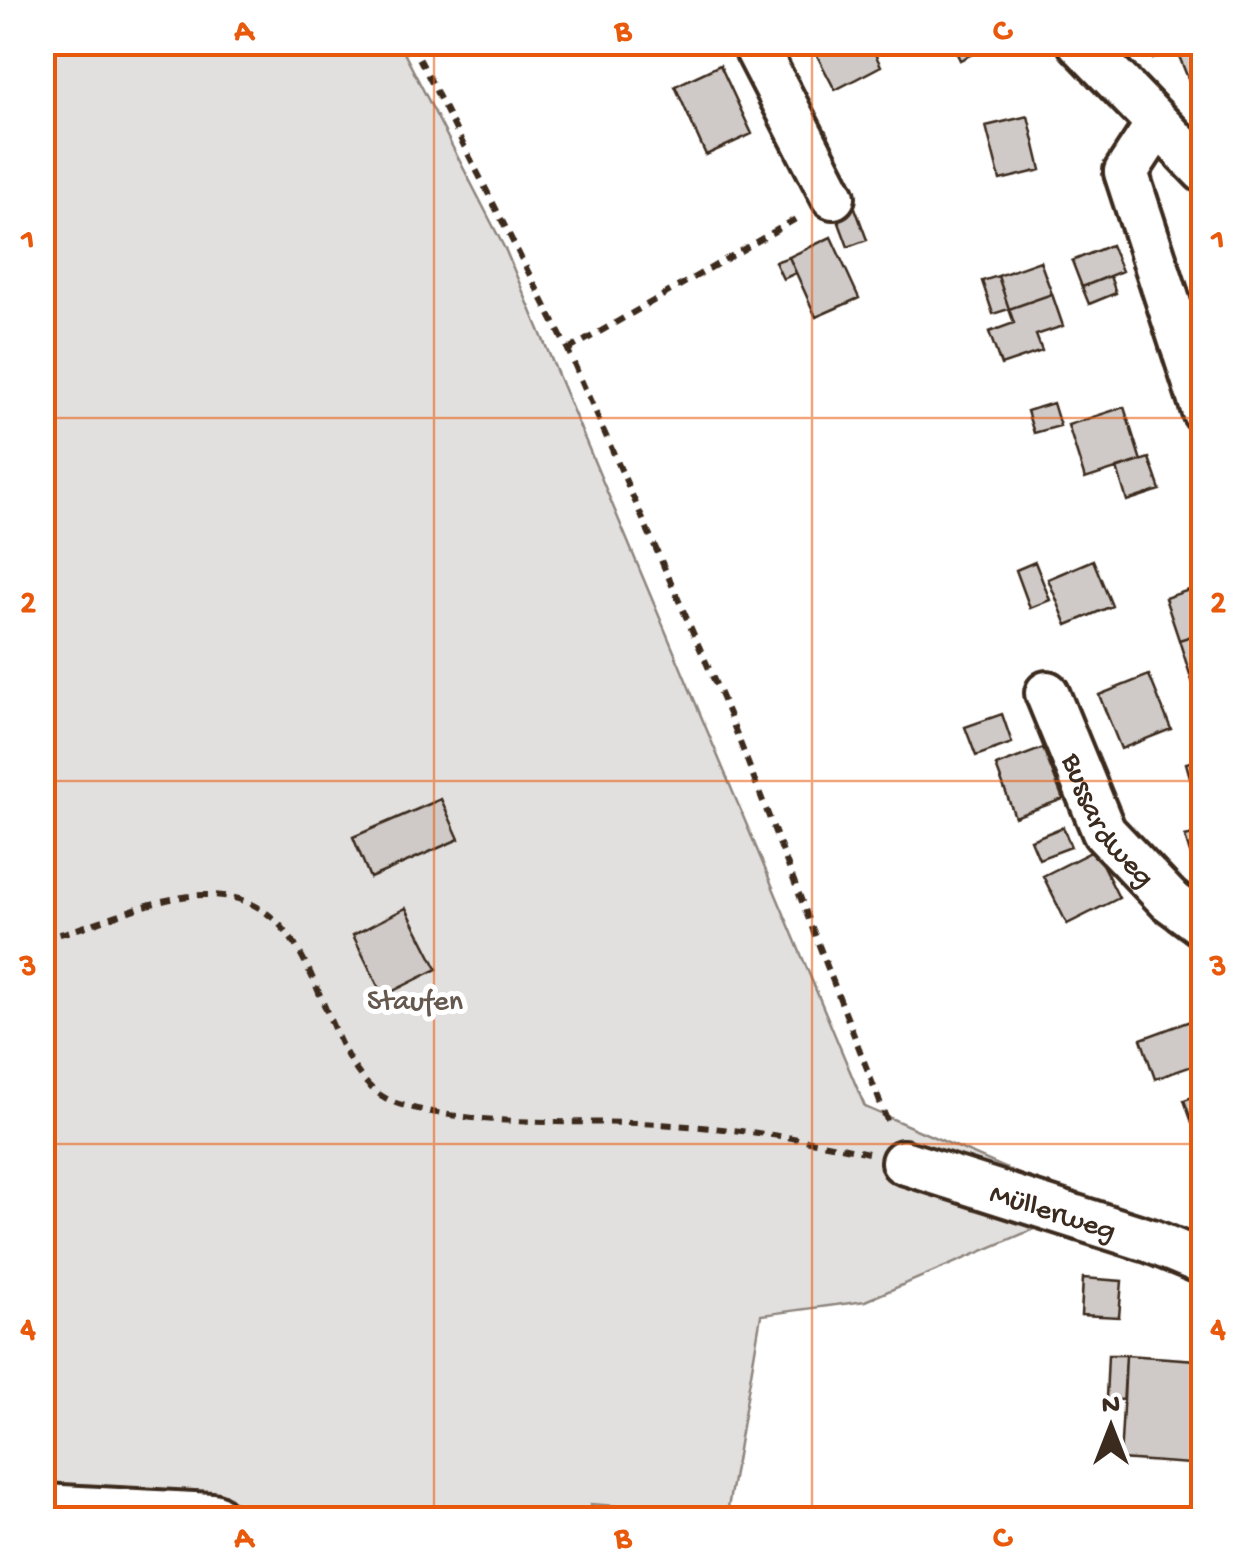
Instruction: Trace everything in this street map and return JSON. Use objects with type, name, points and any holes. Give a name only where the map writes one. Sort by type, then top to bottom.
[{"type":"street","points":[[754,42],[833,197]]},
{"type":"street","points":[[1080,42],[1156,126],[1204,171]]},
{"type":"street","points":[[1156,126],[1126,172],[1204,412]]},
{"type":"street","name":"Bussardweg","points":[[1047,693],[1104,832],[1169,900],[1204,926]]},
{"type":"street","name":"Müllerweg","points":[[903,1162],[1151,1240],[1204,1263]]},
{"type":"street","points":[[42,1511],[212,1520]]},
{"type":"path","points":[[412,42],[568,350],[728,714],[903,1162]]},
{"type":"path","points":[[568,350],[833,197]]},
{"type":"path","points":[[42,938],[201,894],[256,904],[284,932],[322,992],[353,1070],[397,1104],[501,1120],[725,1130],[835,1145],[903,1162]]},
{"type":"green space","name":"Staufen","points":[[42,43],[399,43],[506,251],[865,1107],[1090,1205],[865,1301],[761,1315],[727,1514],[591,1504],[592,1519],[351,1520],[43,1490]]},
{"type":"building","points":[[645,42],[668,42],[649,51]]},
{"type":"building","points":[[810,42],[869,42],[881,66],[835,90]]},
{"type":"building","points":[[937,42],[997,42],[960,60],[952,43],[940,49]]},
{"type":"building","points":[[1146,42],[1197,42],[1153,59]]},
{"type":"building","points":[[1204,42],[1204,75],[1189,81],[1177,51]]},
{"type":"building","points":[[720,65],[752,134],[706,155],[675,86]]},
{"type":"building","points":[[1028,116],[1041,170],[1000,180],[986,126]]},
{"type":"building","points":[[854,205],[867,240],[848,247],[835,212]]},
{"type":"building","points":[[831,237],[859,298],[816,317],[789,257]]},
{"type":"building","points":[[1111,245],[1122,271],[1082,287],[1072,261]]},
{"type":"building","points":[[789,257],[796,273],[783,279],[775,262]]},
{"type":"building","points":[[1040,261],[1052,294],[1009,309],[998,276]]},
{"type":"building","points":[[998,276],[1009,309],[993,314],[982,281]]},
{"type":"building","points":[[1110,276],[1116,293],[1089,304],[1082,287]]},
{"type":"building","points":[[1052,294],[1063,326],[1036,335],[1042,351],[1001,365],[989,332],[1014,323],[1009,309]]},
{"type":"building","points":[[1053,403],[1060,426],[1034,433],[1027,411]]},
{"type":"building","points":[[1124,407],[1141,461],[1085,479],[1068,425]]},
{"type":"building","points":[[1149,458],[1160,490],[1127,501],[1117,468]]},
{"type":"building","points":[[1093,560],[1112,606],[1067,625],[1048,579]]},
{"type":"building","points":[[1035,562],[1050,600],[1030,608],[1016,570]]},
{"type":"building","points":[[1204,585],[1204,632],[1179,640],[1165,598]]},
{"type":"building","points":[[1204,632],[1204,681],[1193,684],[1179,640]]},
{"type":"building","points":[[1149,675],[1171,729],[1121,749],[1099,695]]},
{"type":"building","points":[[1002,714],[1012,743],[976,756],[965,727]]},
{"type":"building","points":[[1043,748],[1063,799],[1015,817],[996,766]]},
{"type":"building","points":[[1204,758],[1204,816],[1201,816],[1186,763]]},
{"type":"building","points":[[441,799],[459,839],[370,878],[353,837]]},
{"type":"building","points":[[1063,827],[1071,847],[1039,859],[1031,840]]},
{"type":"building","points":[[1204,832],[1204,891],[1202,891],[1185,837]]},
{"type":"building","points":[[1095,850],[1119,898],[1067,924],[1043,876]]},
{"type":"building","points":[[406,908],[437,969],[383,996],[353,935]]},
{"type":"building","points":[[1201,1017],[1204,1062],[1155,1079],[1141,1039]]},
{"type":"building","points":[[1204,1093],[1204,1144],[1200,1145],[1184,1100]]},
{"type":"building","points":[[1083,1278],[1122,1281],[1119,1317],[1081,1315]]},
{"type":"building","points":[[1108,1355],[1126,1355],[1124,1400],[1106,1399]]},
{"type":"building","points":[[1126,1355],[1196,1360],[1190,1464],[1120,1459]]}]
